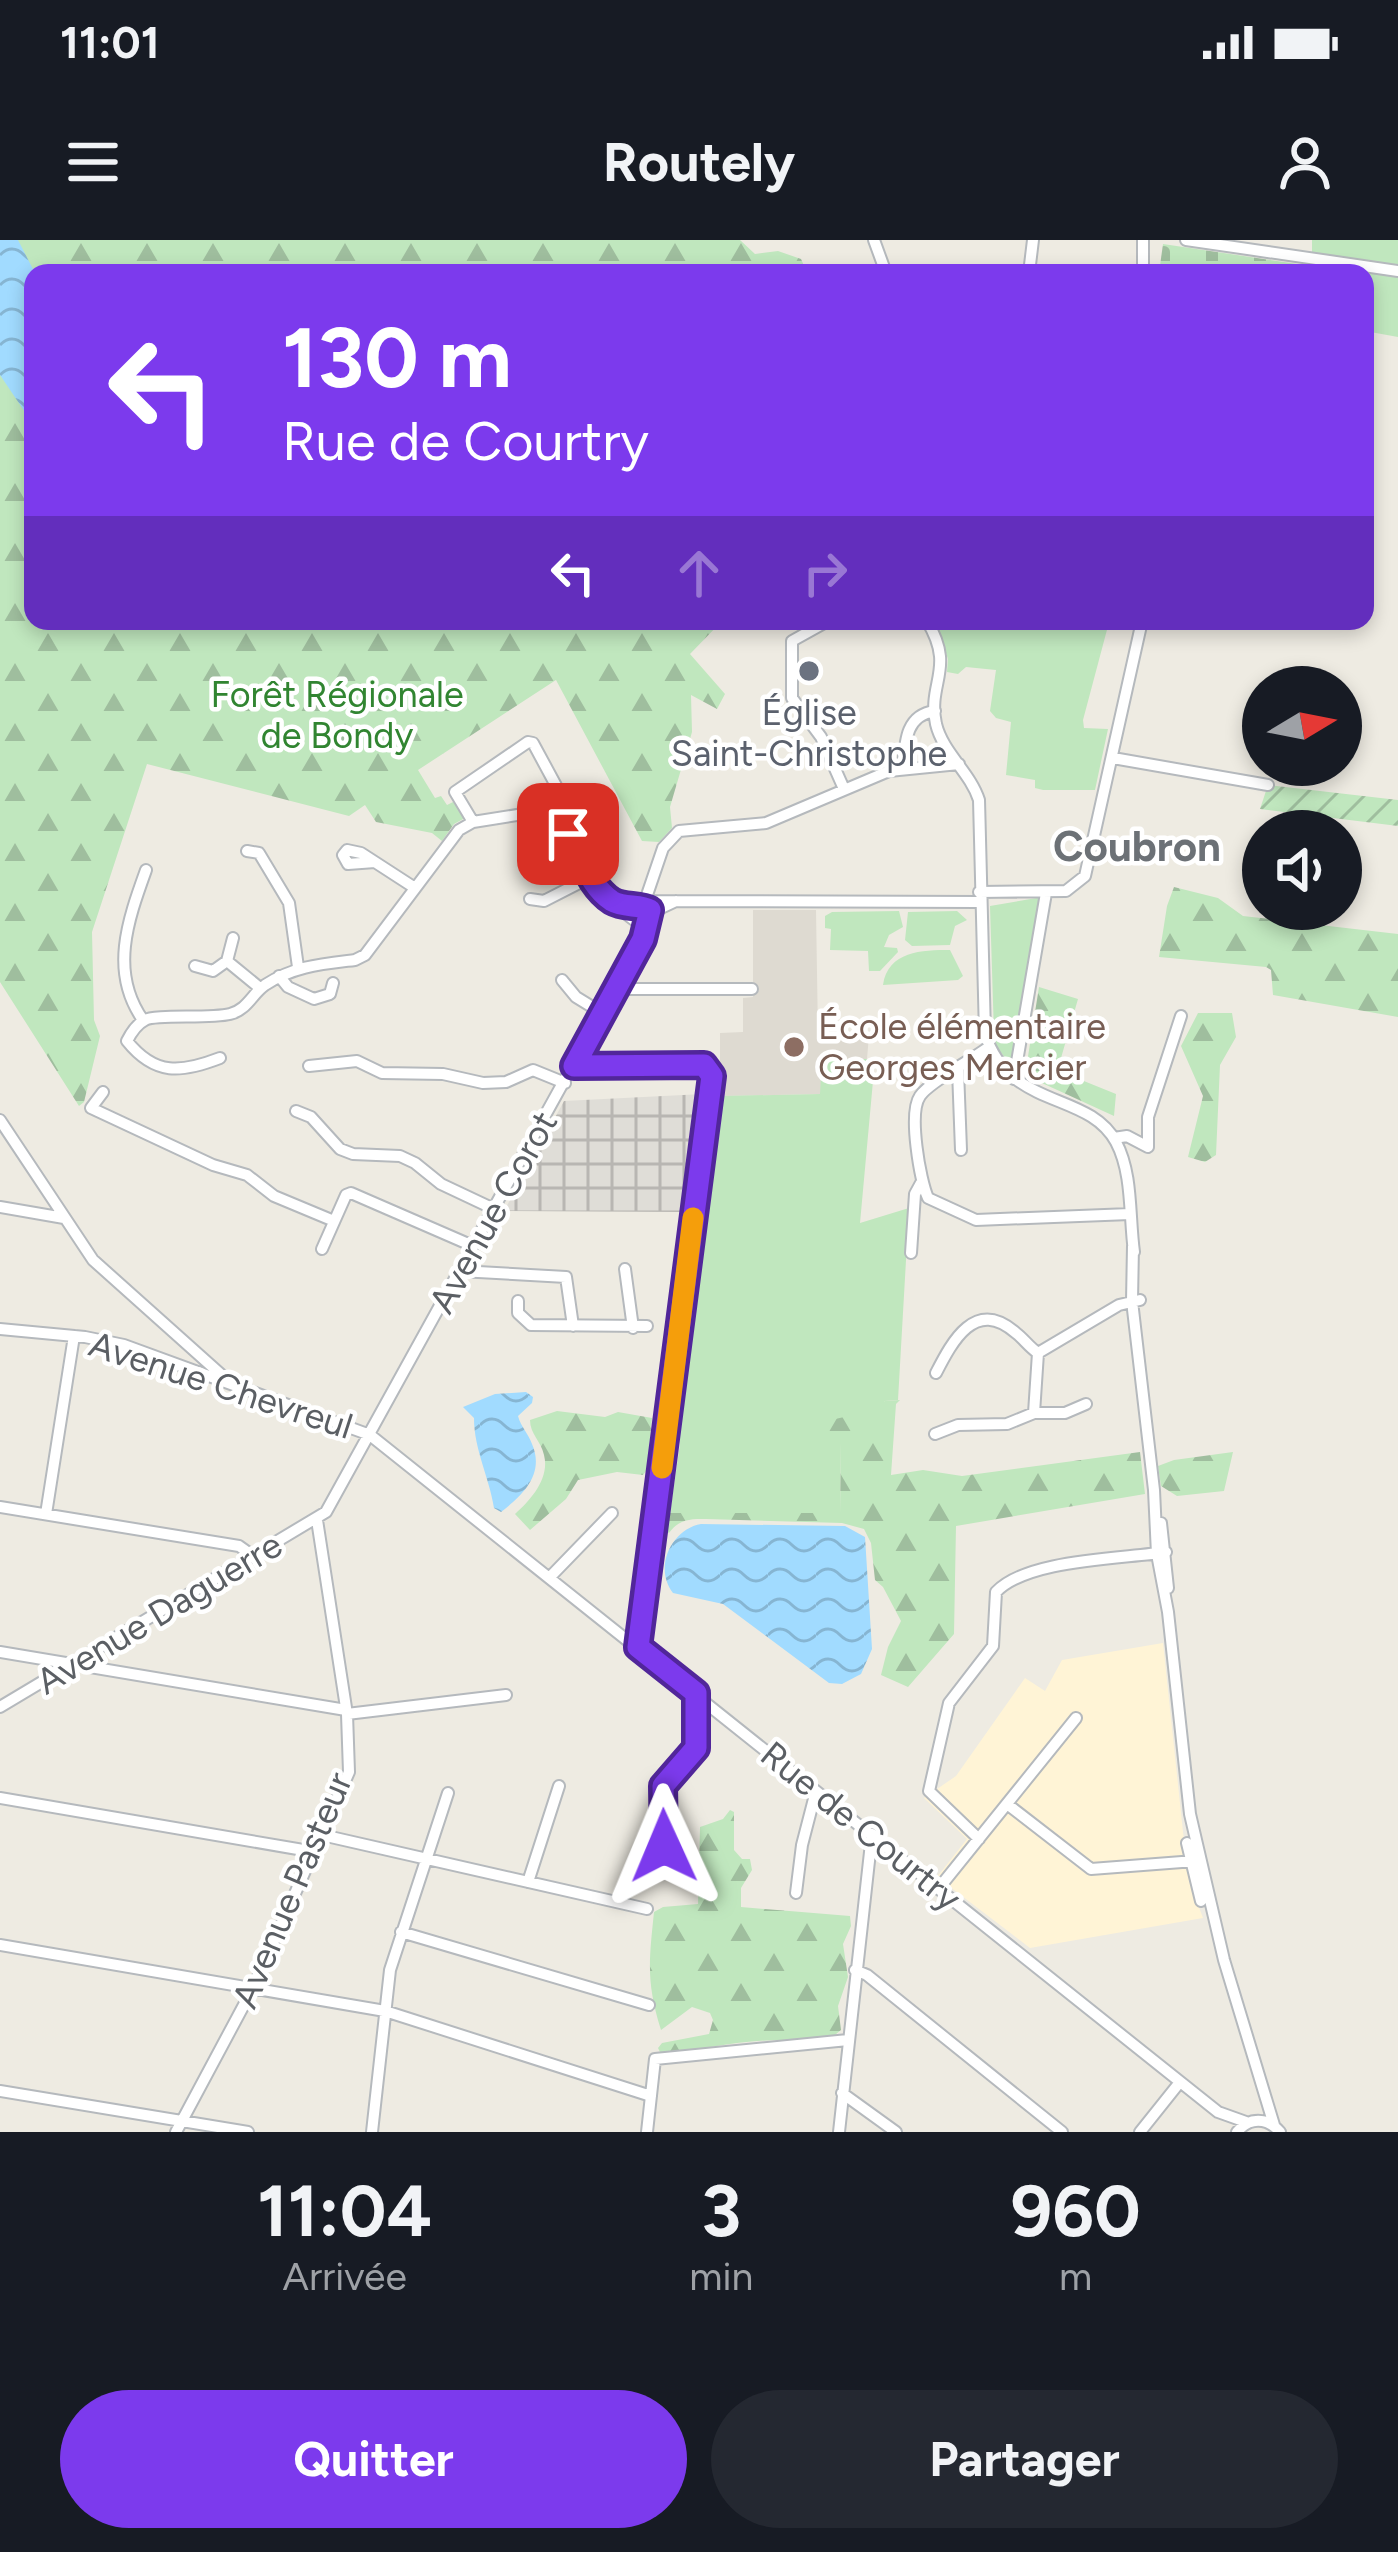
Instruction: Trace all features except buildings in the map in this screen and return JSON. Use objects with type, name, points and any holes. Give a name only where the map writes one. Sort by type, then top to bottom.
[{"type":"street","points":[[1186,240],[1345,264]]},
{"type":"street","points":[[812,630],[792,641],[792,698],[820,737],[844,789]]},
{"type":"street","points":[[931,630],[943,658],[935,711],[940,736],[979,800],[982,1016],[989,1047],[1014,1079],[1094,1119],[1114,1138],[1124,1167],[1194,1861],[1260,2087],[1277,2129],[1240,2127],[1218,2112]]},
{"type":"street","points":[[614,902],[979,897],[1066,891],[1085,876],[1140,630]]},
{"type":"street","points":[[903,769],[912,721],[920,713],[935,711]]},
{"type":"street","points":[[473,822],[455,792],[533,743],[567,806],[568,834],[589,878],[638,923]]},
{"type":"street","points":[[1112,758],[1242,780]]},
{"type":"street","points":[[650,905],[662,848],[680,831],[766,824],[903,769],[959,764]]},
{"type":"street","points":[[143,1020],[234,1013],[260,988],[298,967],[356,960],[459,830],[473,822],[536,812],[568,834]]},
{"type":"street","points":[[247,851],[259,854],[285,894],[298,967]]},
{"type":"street","points":[[375,862],[415,888]]},
{"type":"street","points":[[143,1020],[129,994],[123,957],[125,928],[146,870]]},
{"type":"street","points":[[530,899],[544,901],[589,878]]},
{"type":"street","points":[[1014,1079],[1046,893]]},
{"type":"street","name":"Avenue Corot","points":[[614,989],[638,923],[650,905]]},
{"type":"street","name":"Avenue Corot","points":[[370,1435],[643,939],[650,905]]},
{"type":"street","points":[[195,966],[213,970],[227,961],[233,938]]},
{"type":"street","points":[[227,961],[260,988]]},
{"type":"street","points":[[279,976],[288,987],[314,999],[330,994],[333,983]]},
{"type":"street","points":[[562,980],[576,997],[602,1013]]},
{"type":"street","points":[[614,989],[752,989]]},
{"type":"street","points":[[1114,1138],[1127,1136],[1148,1147],[1148,1118],[1181,1016]]},
{"type":"street","points":[[143,1020],[127,1041],[139,1057],[178,1071],[220,1058]]},
{"type":"street","points":[[989,1047],[921,1093],[915,1108],[921,1183],[928,1198],[976,1220],[1130,1214]]},
{"type":"street","points":[[309,1066],[357,1061],[382,1072],[443,1074],[483,1083],[506,1082],[532,1070],[565,1083]]},
{"type":"street","points":[[574,1066],[704,1065],[710,1069],[638,1647]]},
{"type":"street","points":[[958,1070],[962,1150]]},
{"type":"street","points":[[103,1092],[91,1108],[213,1165],[247,1175],[274,1196],[334,1221]]},
{"type":"street","points":[[296,1111],[311,1117],[340,1149],[416,1162],[441,1184],[494,1209]]},
{"type":"street","points":[[0,1120],[93,1260],[204,1367]]},
{"type":"street","points":[[910,1253],[914,1194],[921,1183]]},
{"type":"street","points":[[322,1249],[351,1193],[473,1246]]},
{"type":"street","points":[[0,1208],[64,1218]]},
{"type":"street","points":[[518,1301],[518,1313],[531,1325],[640,1327],[626,1269]]},
{"type":"street","points":[[460,1271],[566,1277],[573,1326]]},
{"type":"street","points":[[1038,1352],[1136,1300]]},
{"type":"street","points":[[936,1373],[955,1335],[978,1322],[1004,1325],[1038,1352]]},
{"type":"street","name":"Avenue Chevreul","points":[[0,1329],[124,1345],[204,1367],[233,1385],[370,1435]]},
{"type":"street","points":[[46,1514],[74,1336]]},
{"type":"street","points":[[1034,1413],[1038,1352]]},
{"type":"street","points":[[935,1434],[958,1425],[1007,1424],[1034,1413],[1065,1413],[1086,1404]]},
{"type":"street","points":[[317,1520],[330,1506],[370,1435]]},
{"type":"street","name":"Rue de Courtry","points":[[370,1435],[1218,2112]]},
{"type":"street","points":[[0,1507],[239,1546],[253,1556]]},
{"type":"street","points":[[550,1577],[612,1513]]},
{"type":"street","name":"Avenue Daguerre","points":[[0,1707],[317,1520]]},
{"type":"street","name":"Avenue Pasteur","points":[[179,2127],[253,1988],[349,1772],[346,1712],[317,1520]]},
{"type":"street","points":[[979,1839],[928,1791],[950,1703],[993,1646],[996,1592],[1039,1568],[1161,1553]]},
{"type":"street","points":[[0,1652],[346,1712],[506,1695]]},
{"type":"street","points":[[680,1854],[664,1846],[663,1786],[696,1748],[696,1693]]},
{"type":"street","points":[[939,1888],[1076,1718]]},
{"type":"street","points":[[528,1882],[559,1786]]},
{"type":"street","points":[[796,1893],[816,1790]]},
{"type":"street","points":[[372,2132],[390,1970],[448,1793]]},
{"type":"street","points":[[0,1798],[314,1852]]},
{"type":"street","points":[[1007,1804],[1090,1869],[1194,1861]]},
{"type":"street","points":[[839,2132],[872,1834]]},
{"type":"street","points":[[322,1835],[647,1909]]},
{"type":"street","points":[[401,1932],[649,2005]]},
{"type":"street","points":[[0,1945],[385,2011],[651,2096]]},
{"type":"street","points":[[856,1970],[1062,2132]]},
{"type":"street","points":[[646,2132],[655,2060],[848,2040]]},
{"type":"street","points":[[1141,2132],[1180,2082]]},
{"type":"street","points":[[1240,2127],[1260,2102],[1260,2087]]},
{"type":"street","points":[[0,2091],[179,2127],[248,2132]]},
{"type":"street","points":[[842,2093],[896,2132]]},
{"type":"street","points":[[1218,2112],[1240,2127]]},
{"type":"shaded area","points":[[753,910],[816,910],[818,1035],[869,1035],[867,1059],[822,1059],[821,1094],[720,1096],[720,1033],[743,1032],[743,998],[753,997]]},
{"type":"shaded area","points":[[703,1094],[688,1212],[504,1211],[564,1101]]},
{"type":"shaded area","points":[[1163,1643],[1189,1881],[1203,1918],[1030,1948],[937,1877],[967,1839],[924,1798],[956,1776],[1025,1678],[1045,1691],[1062,1660]]},
{"type":"green space","name":"Forêt Régionale de Bondy","points":[[0,240],[740,240],[755,254],[778,251],[801,259],[803,264],[24,264],[24,630],[713,630],[690,654],[725,694],[717,709],[691,695],[692,732],[670,807],[672,828],[659,842],[642,841],[556,680],[418,770],[435,798],[441,796],[447,805],[453,802],[465,818],[442,841],[432,833],[376,822],[365,805],[349,816],[147,764],[92,932],[94,1020],[100,1036],[84,1102],[79,1106],[0,982]]},
{"type":"green space","points":[[1312,240],[1398,240],[1398,337],[1374,333],[1374,264],[1323,264],[1326,256],[1312,252]]},
{"type":"green space","points":[[1163,244],[1298,264],[1160,264]]},
{"type":"green space","points":[[938,630],[1107,630],[1083,720],[1084,728],[1108,729],[1095,790],[1043,790],[1035,788],[1035,780],[1006,775],[1011,722],[990,711],[996,670],[966,667],[958,674],[947,672],[948,659]]},
{"type":"green space","points":[[1268,786],[1398,800],[1398,826],[1362,822],[1362,810],[1260,809]]},
{"type":"green space","points":[[1174,887],[1218,898],[1242,915],[1242,930],[1398,934],[1398,1017],[1273,995],[1271,970],[1266,967],[1159,957]]},
{"type":"green space","points":[[1042,897],[1012,1067],[996,1046],[994,1034],[990,906]]},
{"type":"green space","points":[[899,911],[903,927],[889,935],[884,947],[898,952],[880,971],[869,971],[868,951],[830,950],[831,929],[825,928],[825,916],[832,912]]},
{"type":"green space","points":[[957,911],[967,920],[955,926],[950,945],[912,946],[905,940],[908,912]]},
{"type":"green space","points":[[950,950],[963,976],[958,980],[883,985],[899,959]]},
{"type":"green space","points":[[1039,987],[1078,999],[1059,1065],[1069,1075],[1116,1094],[1114,1116],[1031,1078],[1026,1069]]},
{"type":"green space","points":[[1198,1013],[1232,1013],[1236,1037],[1220,1065],[1216,1155],[1205,1162],[1188,1157],[1203,1096],[1181,1046]]},
{"type":"green space","points":[[822,1059],[867,1059],[873,1081],[860,1223],[909,1208],[898,1400],[885,1401],[841,1443],[840,1513],[670,1513],[680,1444],[678,1415],[720,1096],[820,1094]]},
{"type":"green space","points":[[900,1400],[891,1475],[923,1470],[962,1476],[1140,1452],[1145,1494],[956,1526],[954,1634],[908,1687],[881,1675],[901,1621],[875,1580],[871,1543],[864,1529],[842,1523],[700,1519],[681,1522],[669,1533],[664,1530],[667,1513],[840,1513],[841,1444],[820,1440],[822,1422],[869,1416],[869,1410],[885,1401]]},
{"type":"green space","points":[[557,1411],[652,1418],[647,1470],[643,1475],[617,1472],[578,1480],[566,1499],[530,1530],[515,1514],[538,1488],[545,1464],[530,1420]]},
{"type":"green space","points":[[1233,1452],[1224,1491],[1177,1496],[1161,1486],[1158,1466]]},
{"type":"green space","points":[[730,1810],[734,1812],[734,1850],[742,1859],[750,1859],[752,1870],[741,1888],[741,1907],[850,1916],[843,1944],[848,1977],[838,2006],[841,2030],[830,2039],[750,2042],[662,2056],[658,2048],[662,2043],[709,2034],[713,2020],[710,2013],[692,2007],[661,2030],[650,1971],[654,1912],[698,1904],[700,1827],[723,1819]]},
{"type":"water","points":[[0,240],[18,240],[30,264],[24,264],[24,411],[0,375]]},
{"type":"water","points":[[526,1392],[533,1397],[532,1403],[518,1416],[536,1465],[524,1491],[501,1512],[494,1508],[474,1418],[463,1407],[495,1394]]},
{"type":"water","points":[[701,1524],[845,1526],[865,1537],[872,1649],[861,1674],[842,1684],[829,1683],[723,1604],[673,1593],[665,1572],[669,1551],[682,1533]]},
{"type":"slow traffic","points":[[662,1468],[693,1218]]},
{"type":"place","name":"Église Saint-Christophe","points":[[809,671]]},
{"type":"place","name":"École élémentaire Georges Mercier","points":[[794,1047]]},
{"type":"district","name":"Coubron","points":[[1137,846]]},
{"type":"route","points":[[568,834],[589,878],[614,902],[650,910],[643,939],[574,1066],[704,1065],[712,1076],[638,1647],[696,1693],[696,1748],[663,1786],[664,1846]]}]
